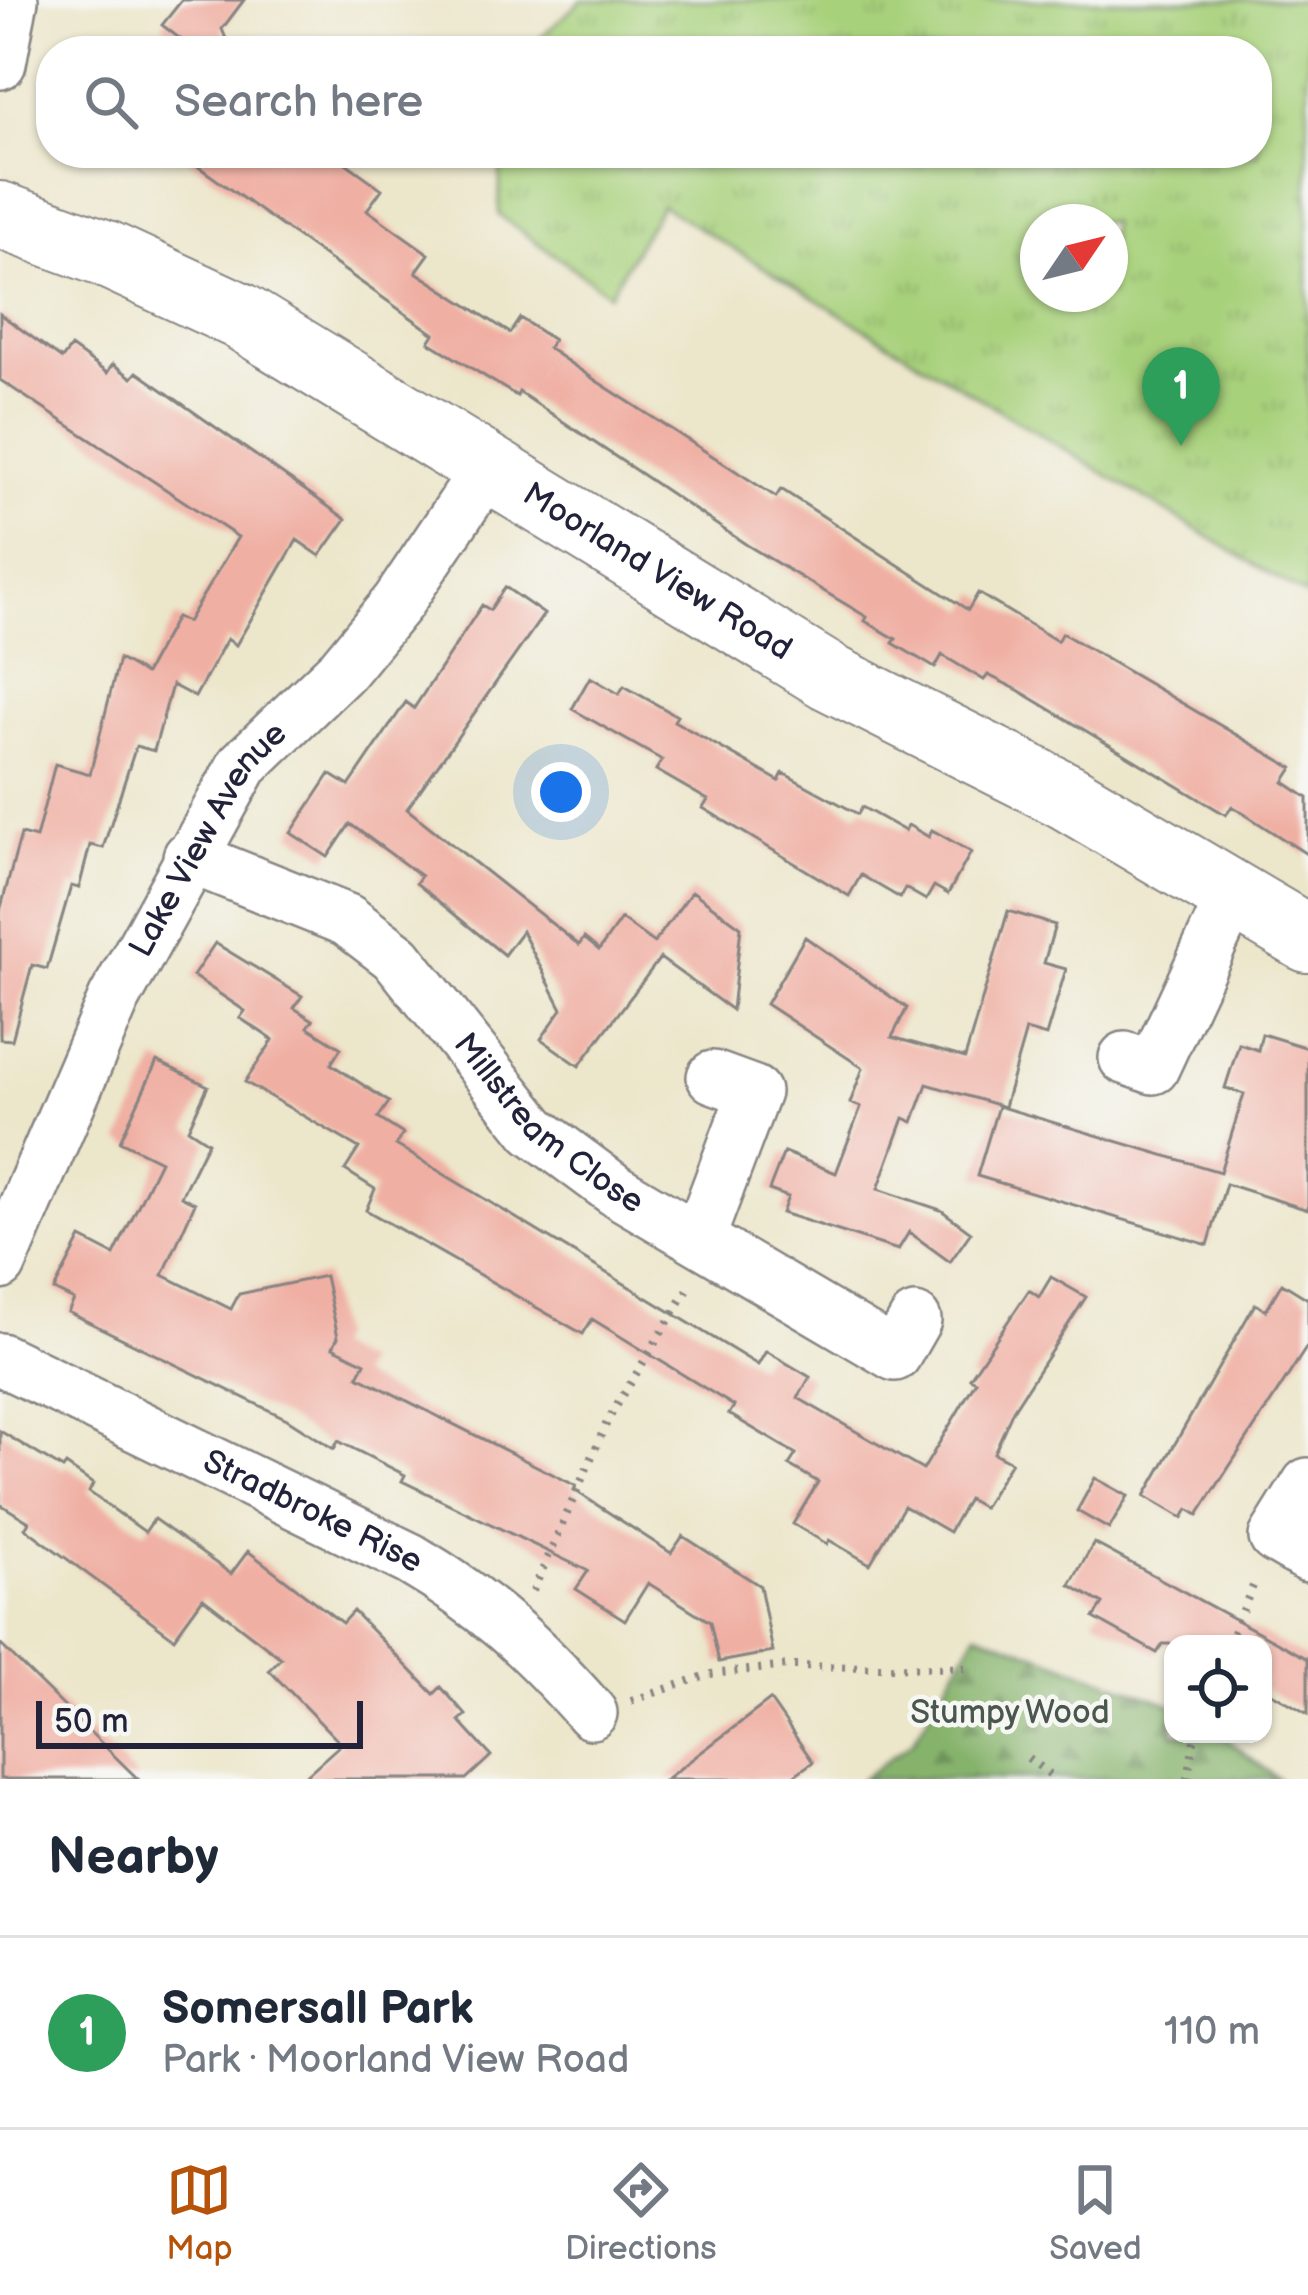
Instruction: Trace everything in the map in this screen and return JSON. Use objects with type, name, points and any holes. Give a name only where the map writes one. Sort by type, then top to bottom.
[{"type":"street","points":[[0,63],[11,0]]},
{"type":"street","name":"Moorland View Road","points":[[0,214],[106,254],[240,316],[490,465],[829,677],[1066,796],[1308,939]]},
{"type":"street","name":"Lake View Avenue","points":[[0,1264],[114,999],[242,765],[342,670],[398,602],[490,465]]},
{"type":"street","name":"Millstream Close","points":[[189,857],[347,920],[397,958],[534,1130],[615,1190],[895,1355],[915,1320]]},
{"type":"street","points":[[1125,1058],[1153,1068],[1232,898]]},
{"type":"street","points":[[706,1243],[754,1091],[713,1077]]},
{"type":"street","name":"Stradbroke Rise","points":[[0,1359],[410,1558],[469,1593],[512,1629],[591,1713]]},
{"type":"street","points":[[1292,1547],[1308,1484]]},
{"type":"path","points":[[512,1629],[608,1420],[706,1243]]},
{"type":"path","points":[[1234,1635],[1292,1547]]},
{"type":"path","points":[[591,1713],[710,1674],[787,1666],[966,1668]]},
{"type":"path","points":[[1188,1779],[1194,1743]]},
{"type":"path","points":[[1028,1758],[1056,1779]]},
{"type":"green space","points":[[582,0],[1308,0],[1308,597],[661,205],[609,294],[499,215],[501,168],[1272,168],[1272,36],[542,36]]},
{"type":"green space","name":"Stumpy Wood","points":[[977,1632],[1164,1702],[1164,1743],[1232,1743],[1278,1779],[862,1779],[913,1741]]},
{"type":"building","points":[[182,0],[244,0],[222,29],[225,36],[176,36],[162,25]]},
{"type":"building","points":[[200,168],[353,168],[382,189],[367,210],[429,254],[416,272],[510,333],[520,318],[553,340],[548,348],[598,382],[776,497],[781,489],[968,610],[978,593],[1057,641],[1062,633],[1293,768],[1284,782],[1308,798],[1308,855],[1232,806],[1226,815],[1018,690],[988,675],[984,680],[942,655],[935,668],[893,643],[896,639],[865,621],[867,617],[747,545],[519,392],[517,396],[429,342],[434,334]]},
{"type":"building","points":[[0,314],[62,359],[71,347],[107,373],[113,364],[132,378],[137,372],[346,519],[320,556],[297,540],[236,645],[227,639],[195,697],[172,685],[154,751],[136,746],[103,848],[90,845],[79,888],[71,886],[47,969],[32,965],[12,1040],[0,1039],[0,911],[21,834],[36,838],[55,764],[90,774],[119,659],[145,674],[176,617],[187,622],[238,537],[0,380]]},
{"type":"building","points":[[505,587],[544,614],[407,809],[579,945],[584,938],[599,950],[621,919],[654,943],[692,891],[741,927],[732,1010],[660,958],[579,1066],[541,1039],[562,1009],[522,931],[504,955],[416,883],[421,876],[350,824],[328,857],[291,833],[330,774],[349,786],[406,702],[414,708],[482,605],[490,610]]},
{"type":"building","points":[[590,677],[619,694],[624,686],[677,716],[674,721],[779,781],[783,773],[858,814],[862,807],[905,831],[908,825],[929,837],[932,830],[971,852],[948,894],[934,886],[926,900],[905,888],[900,898],[861,875],[849,896],[703,808],[708,800],[656,770],[662,760],[572,709]]},
{"type":"building","points":[[1008,911],[1055,925],[1044,963],[1066,969],[1046,1036],[1026,1030],[1004,1107],[927,1084],[913,1122],[904,1118],[878,1189],[941,1210],[971,1232],[950,1262],[909,1232],[898,1250],[782,1213],[788,1197],[769,1190],[784,1152],[836,1173],[861,1107],[850,1103],[863,1068],[766,1004],[805,937],[907,1008],[892,1037],[965,1058]]},
{"type":"building","points":[[215,943],[302,996],[294,1008],[313,1020],[308,1027],[341,1048],[331,1064],[389,1102],[378,1118],[403,1134],[396,1145],[758,1365],[766,1351],[810,1377],[798,1398],[923,1470],[976,1381],[970,1378],[1029,1290],[1039,1297],[1051,1277],[1086,1297],[1013,1410],[994,1453],[1011,1462],[983,1508],[968,1499],[949,1532],[904,1506],[870,1564],[829,1540],[827,1544],[793,1524],[818,1482],[789,1465],[796,1454],[729,1414],[734,1406],[592,1319],[583,1334],[366,1210],[375,1189],[345,1170],[359,1148],[245,1082],[273,1040],[240,1018],[245,1011],[193,976]]},
{"type":"building","points":[[1262,1034],[1308,1048],[1308,1210],[1226,1184],[1208,1245],[977,1176],[998,1106],[1220,1172],[1244,1094],[1225,1088],[1239,1044],[1258,1050]]},
{"type":"building","points":[[157,1061],[208,1086],[188,1129],[208,1142],[181,1196],[195,1203],[163,1275],[231,1309],[239,1294],[325,1276],[338,1337],[333,1347],[365,1363],[358,1376],[576,1486],[574,1490],[671,1553],[683,1536],[760,1586],[773,1652],[719,1662],[710,1622],[648,1583],[625,1620],[576,1589],[588,1571],[402,1481],[405,1475],[338,1441],[334,1449],[287,1419],[68,1312],[74,1300],[54,1290],[81,1238],[114,1255],[160,1161],[120,1141]]},
{"type":"building","points":[[1282,1283],[1308,1299],[1308,1345],[1198,1515],[1188,1509],[1183,1518],[1145,1496],[1255,1304],[1266,1310]]},
{"type":"building","points":[[0,1431],[63,1469],[66,1465],[93,1484],[89,1492],[145,1532],[154,1519],[231,1574],[248,1551],[342,1623],[353,1611],[434,1694],[441,1687],[466,1715],[459,1721],[491,1756],[466,1779],[302,1779],[341,1744],[269,1670],[281,1658],[203,1598],[174,1638],[25,1528],[29,1522],[0,1504]]},
{"type":"building","points":[[1095,1478],[1128,1496],[1109,1529],[1077,1511]]},
{"type":"building","points":[[1094,1543],[1264,1635],[1164,1635],[1157,1653],[1094,1618],[1103,1604],[1070,1585]]},
{"type":"building","points":[[1272,1639],[1308,1659],[1308,1714],[1272,1693]]},
{"type":"building","points":[[0,1644],[138,1779],[0,1779]]},
{"type":"building","points":[[770,1700],[813,1762],[789,1779],[666,1779]]},
{"type":"place","name":"Somersall Park","points":[[1181,446]]}]
